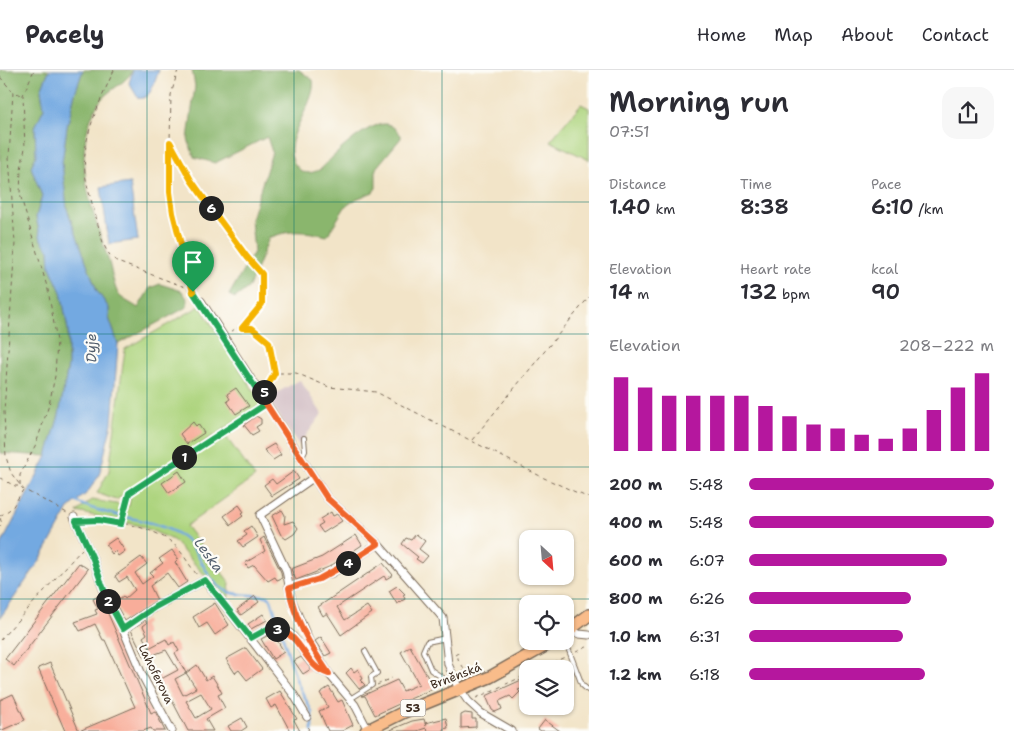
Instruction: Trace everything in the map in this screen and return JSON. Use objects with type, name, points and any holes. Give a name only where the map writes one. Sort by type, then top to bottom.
[{"type":"main road","points":[[574,629],[589,615]]},
{"type":"main road","name":"Brněnská","points":[[367,730],[404,712],[460,690],[512,666],[539,650]]},
{"type":"street","points":[[201,302],[327,498],[378,544],[442,616],[446,625],[447,660],[452,676],[460,690],[476,709],[512,731]]},
{"type":"street","points":[[314,478],[260,514],[286,570],[293,606],[307,638],[329,674],[350,699],[367,730]]},
{"type":"street","name":"Lahoferova","points":[[75,519],[106,598],[123,629],[143,677],[172,731]]},
{"type":"street","points":[[289,588],[332,573],[378,544]]},
{"type":"street","points":[[123,629],[155,607],[205,580],[294,695],[307,717]]},
{"type":"street","points":[[251,638],[269,628],[280,629],[294,637],[317,670],[329,674]]},
{"type":"street","points":[[574,634],[589,635]]},
{"type":"lane","points":[[302,458],[305,452],[304,438]]},
{"type":"lane","points":[[443,678],[431,670],[423,651],[427,642],[446,638]]},
{"type":"lane","points":[[570,650],[573,666],[582,685],[589,691]]},
{"type":"lane","points":[[350,699],[372,685],[371,676],[377,673],[364,651]]},
{"type":"path","points":[[20,486],[20,475],[39,436],[49,405],[57,341],[48,290],[20,194],[21,169],[25,148],[23,95],[34,70]]},
{"type":"path","points":[[114,70],[96,114],[86,148],[85,160],[88,189],[104,246],[112,259],[185,287],[193,292],[201,302]]},
{"type":"path","points":[[178,70],[171,95],[172,206],[193,292]]},
{"type":"path","points":[[0,77],[13,92],[23,95]]},
{"type":"path","points":[[13,92],[9,158],[15,243],[4,437],[6,457],[11,473],[24,490],[75,519],[122,523],[141,528],[171,542],[202,582]]},
{"type":"path","points":[[170,142],[191,180],[247,257],[262,274],[262,304],[242,328]]},
{"type":"path","points":[[471,441],[589,297]]},
{"type":"path","points":[[224,338],[236,328],[252,328],[269,342],[275,373],[261,396]]},
{"type":"path","points":[[275,373],[296,373],[328,387],[376,392],[471,441],[589,498]]},
{"type":"path","points":[[122,523],[129,493],[266,404]]},
{"type":"path","points":[[0,478],[15,486],[20,486]]},
{"type":"path","points":[[0,526],[2,524],[0,517],[12,508],[24,490]]},
{"type":"path","points":[[0,640],[86,544]]},
{"type":"path","points":[[558,660],[589,646]]},
{"type":"path","points":[[447,660],[458,653],[458,659],[471,679]]},
{"type":"path","points":[[452,676],[472,665]]},
{"type":"path","points":[[372,685],[376,686],[392,678]]},
{"type":"path","points":[[475,698],[519,678]]},
{"type":"shaded area","points":[[300,380],[322,414],[299,445],[266,396],[269,397]]},
{"type":"green space","points":[[0,70],[49,70],[41,90],[44,108],[35,127],[36,155],[31,167],[42,196],[36,217],[41,240],[49,250],[50,267],[61,292],[68,330],[68,366],[59,415],[47,456],[0,453]]},
{"type":"green space","points":[[83,70],[133,70],[125,80],[101,99],[89,123],[85,143],[84,162],[90,201],[117,292],[123,299],[138,308],[150,288],[160,284],[182,291],[188,300],[187,307],[118,344],[109,318],[109,308],[97,291],[67,209],[62,163],[67,127]]},
{"type":"green space","points":[[192,70],[299,70],[313,80],[313,90],[293,137],[291,149],[292,160],[299,169],[306,173],[321,169],[350,141],[377,125],[390,125],[401,135],[401,138],[376,168],[376,188],[373,192],[356,199],[345,207],[327,236],[298,232],[284,233],[269,238],[249,287],[235,298],[229,295],[254,252],[251,219],[272,152],[267,137],[215,163],[194,157],[188,139],[195,86]]},
{"type":"green space","points":[[581,104],[589,108],[589,160],[550,141]]},
{"type":"green space","points":[[200,306],[262,404],[116,500],[97,493],[109,471],[125,349]]},
{"type":"green space","points":[[224,434],[255,477],[186,526],[230,583],[228,601],[173,540],[141,526],[77,512],[92,500],[129,506],[131,493]]},
{"type":"water","name":"Dyje","points":[[49,70],[83,70],[67,127],[62,163],[67,209],[97,291],[109,308],[109,318],[118,344],[112,423],[99,476],[87,493],[70,507],[39,562],[0,618],[0,547],[47,456],[59,415],[68,366],[68,330],[61,292],[50,267],[49,250],[41,240],[36,217],[42,196],[31,167],[36,155],[35,127],[44,108],[41,90]]},
{"type":"water","points":[[133,70],[159,70],[152,89],[142,98],[138,98],[129,83]]},
{"type":"water","points":[[130,183],[138,240],[109,244],[101,187]]},
{"type":"building","points":[[236,388],[249,406],[236,414],[227,401],[230,399],[227,394]]},
{"type":"building","points":[[256,416],[261,419],[261,424],[256,427],[259,431],[252,435],[244,425]]},
{"type":"building","points":[[193,422],[196,426],[198,424],[204,433],[187,444],[180,434]]},
{"type":"building","points":[[274,444],[281,455],[273,460],[264,450]]},
{"type":"building","points":[[179,471],[186,482],[169,493],[162,483]]},
{"type":"building","points":[[294,471],[299,479],[272,496],[264,485],[272,479],[276,484]]},
{"type":"building","points":[[239,505],[244,512],[241,514],[243,516],[231,525],[224,516]]},
{"type":"building","points":[[282,510],[285,515],[284,524],[293,521],[298,528],[294,534],[286,539],[281,535],[272,516]]},
{"type":"building","points":[[331,512],[333,516],[337,514],[342,521],[323,533],[318,526],[323,523],[320,519]]},
{"type":"building","points":[[251,526],[258,537],[243,547],[238,541],[247,535],[244,531]]},
{"type":"building","points":[[416,534],[425,541],[419,549],[428,556],[422,563],[416,559],[418,557],[402,544],[406,538],[411,540]]},
{"type":"building","points":[[356,535],[362,545],[329,567],[296,580],[291,569],[322,557]]},
{"type":"building","points":[[264,537],[281,572],[282,578],[277,580],[275,577],[268,581],[254,565],[248,568],[245,563],[265,551],[260,540]]},
{"type":"building","points":[[116,538],[125,551],[118,556],[115,551],[112,554],[106,545]]},
{"type":"building","points":[[172,550],[178,559],[175,562],[187,582],[178,588],[167,573],[150,586],[157,600],[125,621],[112,597],[116,595],[119,599],[123,596],[125,599],[135,590],[127,577],[119,582],[115,576],[141,557],[147,564],[135,573],[142,584],[153,576],[150,573],[163,563],[159,559]]},
{"type":"building","points":[[79,563],[88,569],[14,666],[5,659]]},
{"type":"building","points":[[383,563],[393,575],[386,579],[384,576],[337,607],[345,620],[367,606],[372,613],[341,635],[327,613],[323,616],[318,607]]},
{"type":"building","points":[[397,586],[405,594],[403,595],[405,599],[397,604],[389,591]]},
{"type":"building","points":[[100,595],[151,713],[155,711],[165,731],[153,731],[151,728],[143,731],[79,731],[135,707],[105,640],[103,640],[95,624],[80,631],[75,622],[97,614],[95,610],[98,609],[93,599]]},
{"type":"building","points":[[255,596],[259,602],[241,615],[237,610]]},
{"type":"building","points":[[215,603],[229,625],[215,635],[207,623],[199,628],[193,617]]},
{"type":"building","points":[[263,614],[267,620],[251,629],[248,624]]},
{"type":"building","points":[[145,620],[147,623],[143,626],[147,634],[143,637],[149,648],[166,639],[169,645],[174,642],[179,651],[175,653],[186,673],[197,665],[206,680],[212,676],[222,693],[218,695],[225,708],[206,719],[213,731],[188,731],[164,685],[158,689],[151,676],[158,672],[161,679],[178,670],[166,650],[145,658],[131,630]],"holes":[[[186,673],[196,688],[183,695],[175,679]],[[201,693],[211,709],[196,718],[186,701]]]},
{"type":"building","points":[[274,635],[284,652],[273,659],[261,639]]},
{"type":"building","points":[[321,637],[331,653],[325,656],[315,641]]},
{"type":"building","points":[[410,646],[434,688],[375,715],[365,696],[362,696],[397,680],[403,691],[419,684],[401,652]]},
{"type":"building","points":[[246,648],[262,669],[247,680],[239,670],[235,673],[226,659]]},
{"type":"building","points":[[301,657],[311,669],[303,674],[294,661]]},
{"type":"building","points":[[50,663],[79,731],[65,731],[38,668]]},
{"type":"building","points":[[351,668],[354,672],[358,669],[363,679],[360,680],[365,685],[359,689],[346,673]]},
{"type":"building","points":[[519,681],[519,693],[513,699],[510,696],[499,701],[502,709],[495,712],[492,710],[486,696]]},
{"type":"building","points":[[329,687],[338,702],[342,700],[353,725],[342,731],[328,731],[319,711],[328,707],[320,693]]},
{"type":"building","points":[[280,691],[297,719],[294,720],[300,731],[290,731],[276,705],[271,708],[266,699]]},
{"type":"building","points":[[13,694],[25,720],[0,731],[0,700]]},
{"type":"building","points":[[465,713],[472,714],[472,719],[476,719],[476,727],[461,728],[461,715]]},
{"type":"building","points":[[242,718],[247,727],[241,731],[231,731],[228,726]]},
{"type":"building","points":[[446,718],[448,728],[443,729],[443,731],[427,731],[426,728],[417,731],[388,731],[412,721],[424,719],[425,723]]},
{"type":"building","points":[[545,720],[560,731],[541,731],[538,729]]},
{"type":"waterway","name":"Leska","points":[[75,501],[100,511],[154,524],[180,535],[193,548],[208,574],[221,588],[233,593],[267,596],[271,599],[297,682],[312,712],[312,731]]},
{"type":"route","points":[[170,142],[191,180],[247,257],[262,274],[262,304],[242,328],[252,328],[269,342],[275,373],[267,390],[261,396],[327,498],[355,521],[378,544],[332,573],[312,582],[289,588],[293,606],[307,638],[329,674],[317,670],[294,637],[288,632],[269,628],[251,638],[205,580],[155,607],[123,629],[106,598],[93,559],[76,521],[99,520],[121,524],[129,493],[266,404],[193,292],[173,213],[169,175],[170,142]]}]
